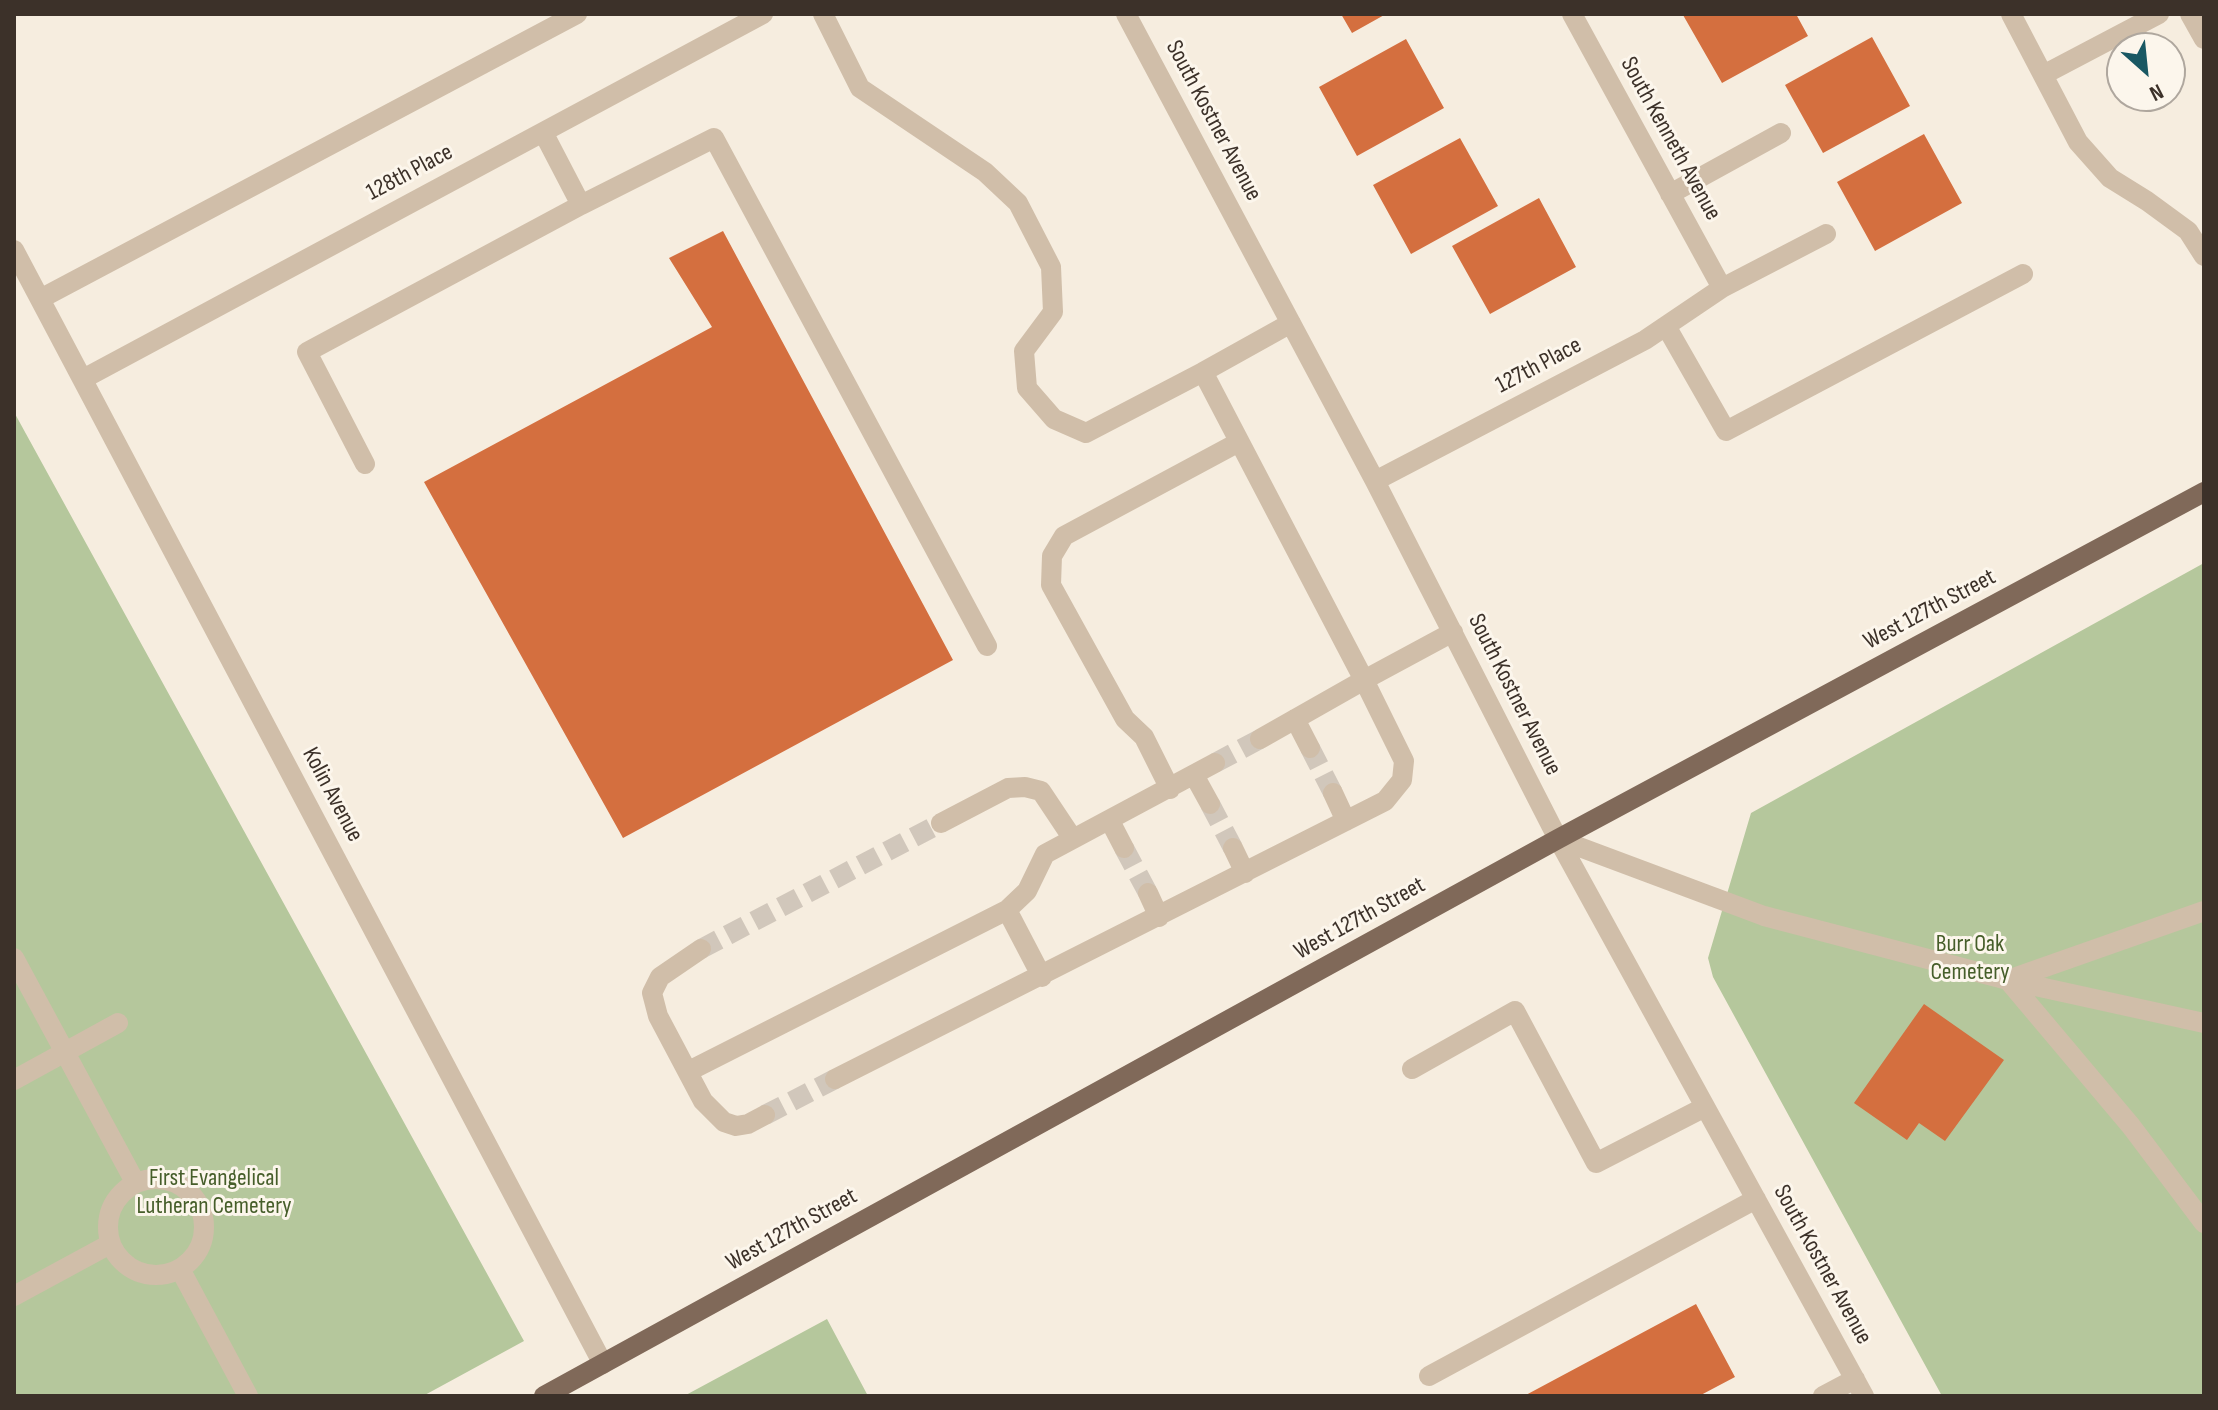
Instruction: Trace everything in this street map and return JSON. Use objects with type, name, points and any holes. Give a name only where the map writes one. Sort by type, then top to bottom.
[{"type":"main road","name":"West 127th Street","points":[[544,1396],[1558,839],[2204,492]]},
{"type":"street","points":[[40,299],[577,14]]},
{"type":"street","name":"128th Place","points":[[83,379],[763,14]]},
{"type":"street","points":[[823,14],[860,88],[985,172],[1018,203],[1051,267],[1053,312],[1024,351],[1027,388],[1054,419],[1086,433],[1291,323]]},
{"type":"street","name":"South Kostner Avenue","points":[[1126,14],[1375,481],[1558,839],[1860,1387]]},
{"type":"street","name":"South Kenneth Avenue","points":[[1572,14],[1722,288]]},
{"type":"street","points":[[2011,14],[2078,142],[2110,178],[2188,231],[2204,256]]},
{"type":"street","points":[[2043,75],[2159,14]]},
{"type":"street","points":[[2190,14],[2204,39]]},
{"type":"street","points":[[543,132],[581,205]]},
{"type":"street","points":[[1670,194],[1781,133]]},
{"type":"street","points":[[365,464],[307,352],[581,205],[714,138],[987,646]]},
{"type":"street","name":"127th Place","points":[[1375,481],[1645,340],[1722,288],[1826,234]]},
{"type":"street","name":"Kolin Avenue","points":[[14,250],[603,1364]]},
{"type":"street","points":[[1666,326],[1726,431],[2023,274]]},
{"type":"street","points":[[835,1079],[1385,801],[1402,780],[1404,761],[1203,372]]},
{"type":"street","points":[[1170,789],[1144,737],[1125,719],[1051,585],[1052,556],[1064,536],[1239,442]]},
{"type":"street","points":[[1260,739],[1453,632]]},
{"type":"street","points":[[1295,719],[1310,748]]},
{"type":"street","points":[[689,1071],[1007,910],[1027,891],[1045,854],[1215,763]]},
{"type":"street","points":[[1194,775],[1210,804]]},
{"type":"street","points":[[941,823],[1008,788],[1025,787],[1041,791],[1073,839]]},
{"type":"street","points":[[1333,793],[1346,821]]},
{"type":"street","points":[[1110,821],[1124,848]]},
{"type":"street","points":[[1558,839],[1764,916],[2008,980],[2204,1023]]},
{"type":"street","points":[[1233,848],[1245,873]]},
{"type":"street","points":[[1148,893],[1159,917]]},
{"type":"street","points":[[1007,910],[1042,977]]},
{"type":"street","points":[[2008,980],[2204,911]]},
{"type":"street","points":[[701,949],[660,977],[652,993],[658,1016],[703,1101],[724,1122],[736,1126],[748,1124],[765,1115]]},
{"type":"street","points":[[14,958],[135,1182]]},
{"type":"street","points":[[2008,980],[2131,1126],[2204,1223]]},
{"type":"street","points":[[1412,1069],[1515,1011],[1596,1163],[1705,1107]]},
{"type":"street","points":[[14,1080],[118,1023]]},
{"type":"street","points":[[159,1178],[181,1185],[195,1197],[203,1212],[205,1228],[202,1244],[180,1269],[167,1274],[138,1272],[123,1262],[110,1244],[109,1216],[115,1201],[135,1182],[159,1178]]},
{"type":"street","points":[[1429,1376],[1756,1199]]},
{"type":"street","points":[[14,1296],[110,1244]]},
{"type":"street","points":[[180,1269],[248,1396]]},
{"type":"street","points":[[1823,1396],[1860,1387]]},
{"type":"green space","name":"First Evangelical Lutheran Cemetery","points":[[14,412],[524,1341],[423,1396],[14,1396]]},
{"type":"green space","name":"Burr Oak Cemetery","points":[[2204,563],[2204,1396],[1942,1396],[1713,977],[1708,958],[1751,813]]},
{"type":"green space","points":[[827,1319],[868,1396],[684,1396]]},
{"type":"building","points":[[1341,14],[1386,14],[1352,33]]},
{"type":"building","points":[[1685,14],[1796,14],[1808,36],[1722,83]]},
{"type":"building","points":[[1872,37],[1910,106],[1823,153],[1785,85]]},
{"type":"building","points":[[1406,39],[1444,108],[1357,156],[1319,87]]},
{"type":"building","points":[[1924,134],[1962,203],[1875,251],[1837,182]]},
{"type":"building","points":[[1460,138],[1498,206],[1411,254],[1373,185]]},
{"type":"building","points":[[1539,198],[1576,267],[1490,314],[1452,246]]},
{"type":"building","points":[[723,231],[953,660],[623,838],[424,482],[712,327],[669,258]]},
{"type":"building","points":[[1924,1004],[2004,1060],[1945,1141],[1919,1123],[1907,1140],[1854,1103]]},
{"type":"building","points":[[1696,1304],[1735,1377],[1699,1396],[1524,1396]]},
{"type":"tunnel","points":[[1215,763],[1260,739]]},
{"type":"tunnel","points":[[1310,748],[1333,793]]},
{"type":"tunnel","points":[[1210,804],[1233,848]]},
{"type":"tunnel","points":[[701,949],[941,823]]},
{"type":"tunnel","points":[[1124,848],[1148,893]]},
{"type":"tunnel","points":[[765,1115],[835,1079]]}]
